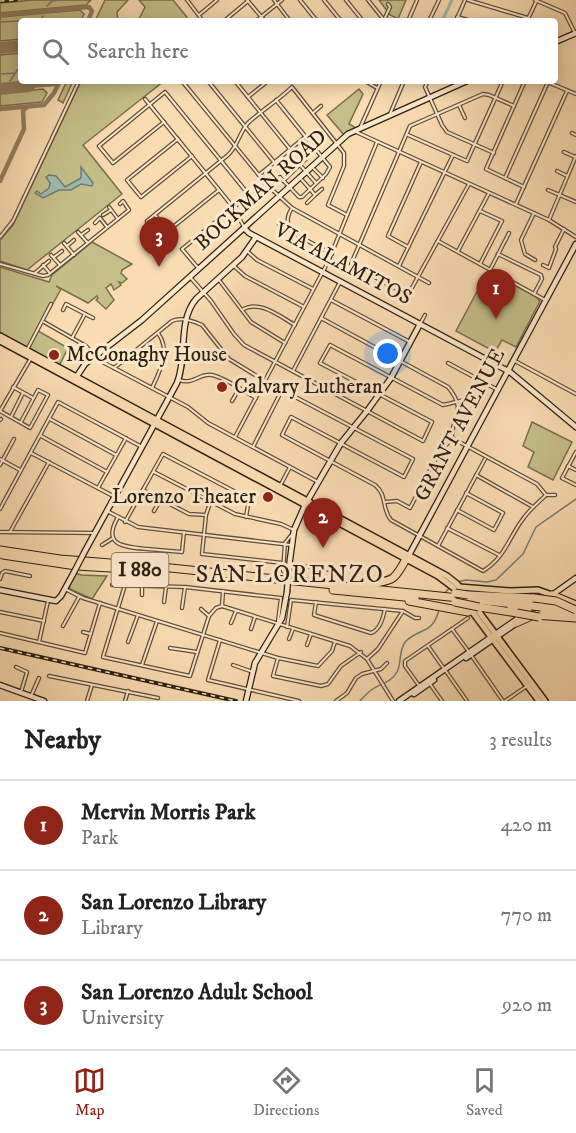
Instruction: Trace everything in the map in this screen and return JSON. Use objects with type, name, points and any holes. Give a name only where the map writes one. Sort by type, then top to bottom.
[{"type":"highway","name":"I 880","points":[[0,550],[448,594]]},
{"type":"highway","name":"I 880","points":[[0,550],[82,567],[185,574],[398,597],[406,600],[448,594]]},
{"type":"highway","points":[[365,585],[390,581],[397,575],[408,557]]},
{"type":"highway","name":"I 880","points":[[107,562],[448,594],[473,605],[535,607],[576,613]]},
{"type":"highway","points":[[555,593],[576,613]]},
{"type":"highway","points":[[448,594],[473,605],[517,613],[555,601],[576,613]]},
{"type":"highway","points":[[473,605],[535,607],[576,613]]},
{"type":"highway","points":[[516,624],[534,615],[576,613]]},
{"type":"main road","points":[[0,336],[104,397],[133,408],[182,439],[408,557],[438,576],[448,594]]},
{"type":"main road","points":[[0,341],[190,439],[279,489]]},
{"type":"main road","points":[[39,362],[46,362]]},
{"type":"main road","points":[[182,439],[190,439]]},
{"type":"main road","points":[[408,557],[448,594],[473,605],[545,701]]},
{"type":"main road","points":[[448,594],[538,590],[555,593]]},
{"type":"main road","points":[[505,631],[501,637],[504,645],[539,701]]},
{"type":"main road","points":[[494,636],[504,645]]},
{"type":"street","points":[[186,0],[201,18]]},
{"type":"street","points":[[199,15],[218,0]]},
{"type":"street","points":[[274,0],[289,18]]},
{"type":"street","points":[[228,18],[248,1],[261,17],[282,0]]},
{"type":"street","points":[[300,0],[315,18]]},
{"type":"street","points":[[324,0],[339,18]]},
{"type":"street","points":[[346,0],[361,18]]},
{"type":"street","points":[[368,0],[382,18]]},
{"type":"street","points":[[409,18],[417,0]]},
{"type":"street","points":[[430,18],[439,0]]},
{"type":"street","points":[[462,18],[458,17],[467,0],[525,18]]},
{"type":"street","points":[[528,18],[536,0],[565,13],[575,33],[558,41]]},
{"type":"street","points":[[385,18],[390,7],[388,4]]},
{"type":"street","points":[[0,237],[8,229],[22,202],[78,84]]},
{"type":"street","points":[[184,84],[267,185],[292,208],[429,283]]},
{"type":"street","points":[[210,84],[274,162]]},
{"type":"street","points":[[237,84],[290,149]]},
{"type":"street","points":[[248,97],[261,84]]},
{"type":"street","points":[[370,84],[377,88]]},
{"type":"street","points":[[379,84],[357,129],[363,136],[516,204],[549,220],[576,237]]},
{"type":"street","points":[[390,114],[403,84]]},
{"type":"street","points":[[426,84],[425,87],[429,98],[447,132],[494,153]]},
{"type":"street","name":"BOCKMAN ROAD","points":[[75,380],[82,368],[142,320],[338,143],[357,129],[460,84]]},
{"type":"street","points":[[406,134],[467,161],[502,84]]},
{"type":"street","points":[[524,84],[486,169],[524,186]]},
{"type":"street","points":[[505,178],[546,84]]},
{"type":"street","points":[[551,84],[576,94]]},
{"type":"street","points":[[147,221],[221,161],[236,147],[246,127],[292,87],[344,153],[346,160],[328,205],[347,215]]},
{"type":"street","points":[[516,204],[567,91]]},
{"type":"street","points":[[164,122],[113,163],[99,146],[165,92],[249,195],[182,249],[199,269]]},
{"type":"street","points":[[469,184],[408,295],[351,264],[410,126],[483,94],[514,106]]},
{"type":"street","name":"VIA ALAMITOS","points":[[145,99],[233,207],[244,228],[256,237],[507,371],[576,429]]},
{"type":"street","points":[[267,185],[278,177],[299,197],[330,170],[330,167],[276,100]]},
{"type":"street","points":[[459,105],[465,118]]},
{"type":"street","points":[[313,113],[321,106]]},
{"type":"street","points":[[259,175],[306,137]]},
{"type":"street","points":[[178,139],[127,180],[141,197],[192,156]]},
{"type":"street","points":[[235,437],[332,254],[377,142]]},
{"type":"street","points":[[549,220],[576,156],[564,152]]},
{"type":"street","points":[[399,266],[453,155]]},
{"type":"street","points":[[283,181],[307,158]]},
{"type":"street","points":[[408,247],[388,236],[421,162]]},
{"type":"street","points":[[300,165],[316,183]]},
{"type":"street","points":[[314,169],[322,178]]},
{"type":"street","points":[[556,171],[567,176]]},
{"type":"street","points":[[302,180],[315,195]]},
{"type":"street","points":[[307,203],[322,189]]},
{"type":"street","points":[[155,215],[168,231],[219,190]]},
{"type":"street","points":[[548,190],[576,202]]},
{"type":"street","points":[[458,252],[489,193]]},
{"type":"street","points":[[0,264],[46,276],[129,210],[123,201],[120,204]]},
{"type":"street","points":[[104,215],[110,208],[118,219]]},
{"type":"street","points":[[292,208],[287,223],[293,233],[332,254]]},
{"type":"street","points":[[480,211],[502,221],[480,264]]},
{"type":"street","points":[[534,213],[521,240],[525,254],[535,260]]},
{"type":"street","points":[[94,223],[100,218],[107,227]]},
{"type":"street","points":[[279,225],[287,223]]},
{"type":"street","points":[[543,265],[549,268],[552,263],[555,247],[564,229]]},
{"type":"street","points":[[81,235],[88,230]]},
{"type":"street","points":[[78,231],[87,242]]},
{"type":"street","points":[[490,270],[509,233]]},
{"type":"street","points":[[0,590],[48,601],[58,600],[179,380],[184,355],[185,320],[193,303],[247,251],[256,237]]},
{"type":"street","points":[[74,240],[65,244],[74,255]]},
{"type":"street","points":[[438,241],[545,300]]},
{"type":"street","name":"GRANT AVENUE","points":[[408,557],[576,244]]},
{"type":"street","points":[[60,266],[52,256],[62,251]]},
{"type":"street","points":[[247,251],[257,260],[313,289]]},
{"type":"street","points":[[498,254],[541,275],[542,279],[534,294]]},
{"type":"street","points":[[34,274],[49,261]]},
{"type":"street","points":[[43,265],[49,272]]},
{"type":"street","points":[[233,265],[245,276],[304,307]]},
{"type":"street","points":[[190,277],[239,340],[252,350],[423,441],[432,422],[320,363],[330,345],[443,405],[469,399]]},
{"type":"street","points":[[218,279],[257,328],[285,343]]},
{"type":"street","points":[[293,371],[340,282]]},
{"type":"street","points":[[331,300],[410,342]]},
{"type":"street","points":[[26,351],[51,304]]},
{"type":"street","points":[[63,310],[66,304],[93,318]]},
{"type":"street","points":[[242,310],[251,305],[260,306],[295,325]]},
{"type":"street","points":[[72,338],[85,314]]},
{"type":"street","points":[[332,570],[296,565],[293,572],[283,571],[285,543],[294,532],[340,443],[380,395],[425,315]]},
{"type":"street","points":[[321,318],[444,383],[457,402],[458,417],[452,438],[440,451],[410,508],[397,501],[385,502]]},
{"type":"street","points":[[114,368],[172,321],[185,320],[202,325],[229,359],[265,381]]},
{"type":"street","points":[[44,322],[86,346],[95,357],[188,407],[208,423],[318,482]]},
{"type":"street","points":[[152,388],[160,372],[164,354],[164,344],[158,333]]},
{"type":"street","points":[[135,352],[143,361]]},
{"type":"street","points":[[184,355],[202,357]]},
{"type":"street","points":[[21,422],[38,390],[48,395],[30,428],[0,411],[31,358]]},
{"type":"street","points":[[502,381],[513,376],[512,361],[576,394]]},
{"type":"street","points":[[448,363],[498,390]]},
{"type":"street","points":[[179,380],[192,382],[209,375],[256,398]]},
{"type":"street","points":[[13,387],[33,398]]},
{"type":"street","points":[[232,401],[239,389]]},
{"type":"street","points":[[253,447],[282,390],[413,459],[404,477],[291,417],[282,435],[377,486],[383,495],[389,518],[483,571],[510,543],[522,519],[533,507],[546,495],[555,495]]},
{"type":"street","points":[[10,417],[23,393]]},
{"type":"street","points":[[0,509],[58,402],[142,447]]},
{"type":"street","points":[[49,418],[116,455]]},
{"type":"street","points":[[40,436],[107,472]]},
{"type":"street","points":[[98,488],[126,438]]},
{"type":"street","points":[[452,438],[537,484],[546,495]]},
{"type":"street","points":[[0,465],[14,439]]},
{"type":"street","points":[[576,452],[562,478],[576,485]]},
{"type":"street","points":[[31,453],[115,497]]},
{"type":"street","points":[[125,522],[163,454],[249,499],[246,517]]},
{"type":"street","points":[[438,546],[486,457]]},
{"type":"street","points":[[1,460],[20,470]]},
{"type":"street","points":[[10,532],[49,462]]},
{"type":"street","points":[[568,466],[576,470]]},
{"type":"street","points":[[279,489],[290,467]]},
{"type":"street","points":[[153,471],[235,514],[280,524],[294,532]]},
{"type":"street","points":[[477,475],[533,507]]},
{"type":"street","points":[[143,490],[189,514],[206,516]]},
{"type":"street","points":[[457,510],[494,530],[503,513],[466,493]]},
{"type":"street","points":[[153,511],[161,499]]},
{"type":"street","points":[[210,502],[206,516],[202,555],[283,563]]},
{"type":"street","points":[[107,511],[138,528],[285,543],[292,546]]},
{"type":"street","points":[[118,518],[112,527],[113,538],[122,546],[182,552],[184,532]]},
{"type":"street","points":[[447,528],[499,555]]},
{"type":"street","points":[[0,532],[95,533]]},
{"type":"street","points":[[246,701],[260,652],[284,613],[294,532]]},
{"type":"street","points":[[102,545],[113,538]]},
{"type":"street","points":[[0,579],[5,571],[30,576]]},
{"type":"street","points":[[405,701],[576,578]]},
{"type":"street","points":[[112,585],[185,587],[281,598],[278,624]]},
{"type":"street","points":[[125,585],[103,657],[190,676],[209,616],[212,611],[222,606],[350,646],[361,652],[393,701]]},
{"type":"street","points":[[142,586],[142,595]]},
{"type":"street","points":[[164,602],[166,586]]},
{"type":"street","points":[[182,608],[185,587]]},
{"type":"street","points":[[65,589],[118,609],[278,658],[318,666],[332,651],[335,642]]},
{"type":"street","points":[[222,606],[223,591]]},
{"type":"street","points":[[63,626],[79,596]]},
{"type":"street","points":[[287,627],[291,600],[403,611],[419,618]]},
{"type":"street","points":[[39,642],[48,601]]},
{"type":"street","points":[[316,602],[314,615],[371,633],[376,630],[382,620],[385,609]]},
{"type":"street","points":[[0,633],[85,653],[100,603]]},
{"type":"street","points":[[420,687],[404,663],[452,629],[473,605]]},
{"type":"street","points":[[494,636],[516,624],[535,607]]},
{"type":"street","points":[[201,609],[209,616]]},
{"type":"street","points":[[231,622],[236,611]]},
{"type":"street","points":[[367,659],[378,649],[403,611]]},
{"type":"street","points":[[0,612],[44,621]]},
{"type":"street","points":[[128,642],[138,615]]},
{"type":"street","points":[[251,628],[255,617]]},
{"type":"street","points":[[142,665],[157,621]]},
{"type":"street","points":[[289,639],[293,629]]},
{"type":"street","points":[[452,629],[504,701],[530,684]]},
{"type":"street","points":[[83,632],[91,634]]},
{"type":"street","points":[[307,645],[311,634]]},
{"type":"street","points":[[220,640],[208,680],[299,701]]},
{"type":"street","points":[[428,646],[466,701]]},
{"type":"street","points":[[170,648],[197,652]]},
{"type":"street","points":[[278,658],[273,676],[321,686],[328,684],[341,666],[361,652]]},
{"type":"street","points":[[336,701],[347,693],[356,678],[381,669],[387,663]]},
{"type":"street","points":[[233,665],[253,672]]},
{"type":"street","points":[[16,667],[27,672],[21,692]]},
{"type":"street","points":[[49,676],[158,698]]},
{"type":"street","points":[[32,696],[39,678]]},
{"type":"street","points":[[399,701],[429,682]]},
{"type":"street","points":[[429,682],[442,701]]},
{"type":"street","points":[[0,685],[40,700]]},
{"type":"street","points":[[87,701],[92,685]]},
{"type":"street","points":[[125,701],[128,692]]},
{"type":"street","points":[[145,701],[146,695]]},
{"type":"shaded area","points":[[33,0],[91,0],[86,5],[0,13],[0,3]]},
{"type":"shaded area","points":[[105,0],[128,0],[117,12],[118,18],[96,18]]},
{"type":"shaded area","points":[[139,0],[173,0],[188,18],[140,18],[145,7]]},
{"type":"shaded area","points":[[379,0],[406,0],[398,18],[390,15]]},
{"type":"shaded area","points":[[80,10],[84,14],[82,18],[18,18],[18,39],[0,41],[0,17]]},
{"type":"shaded area","points":[[18,53],[18,83],[0,84],[0,55]]},
{"type":"shaded area","points":[[66,84],[72,84],[63,103],[58,100]]},
{"type":"shaded area","points":[[80,84],[160,84],[83,145],[122,194],[27,270],[0,261],[0,240],[13,225]]},
{"type":"shaded area","points":[[43,89],[47,93],[42,102],[0,106],[0,93]]},
{"type":"shaded area","points":[[359,89],[363,94],[349,124],[356,128],[344,135],[327,115]]},
{"type":"shaded area","points":[[92,242],[132,264],[122,270],[121,273],[127,279],[122,283],[119,282],[121,285],[114,290],[111,284],[106,288],[114,300],[106,309],[96,300],[97,296],[88,303],[56,286],[61,289],[38,331],[68,348],[59,366],[0,333],[0,267],[49,282],[52,275]]},
{"type":"shaded area","points":[[488,271],[535,296],[540,301],[516,347],[502,340],[495,352],[456,331]]},
{"type":"shaded area","points":[[532,422],[572,442],[553,480],[528,467],[534,452],[523,446]]},
{"type":"shaded area","points":[[76,573],[107,576],[92,599],[70,589],[69,586]]},
{"type":"water","points":[[81,167],[93,183],[92,186],[81,184],[71,190],[59,190],[43,198],[35,193],[37,191],[41,194],[49,188],[50,183],[46,177],[49,175],[56,176],[65,187],[81,178]]},
{"type":"waterway","points":[[47,6],[52,1],[58,0]]},
{"type":"waterway","points":[[443,18],[452,0]]},
{"type":"waterway","points":[[0,22],[18,21]]},
{"type":"waterway","points":[[10,81],[18,69]]},
{"type":"waterway","points":[[0,74],[16,73]]},
{"type":"waterway","points":[[457,582],[496,580],[523,554],[536,527],[576,499]]},
{"type":"waterway","points":[[444,594],[451,586]]},
{"type":"waterway","points":[[360,701],[367,693],[394,676],[406,641],[429,627],[439,610]]},
{"type":"taxiway","points":[[0,15],[89,7],[92,11],[89,18]]},
{"type":"taxiway","points":[[29,86],[55,84]]},
{"type":"taxiway","points":[[0,109],[44,105],[58,84]]},
{"type":"taxiway","points":[[0,181],[24,129],[23,111],[27,107]]},
{"type":"runway","points":[[0,48],[18,46]]},
{"type":"runway","points":[[0,89],[29,86]]},
{"type":"railway","points":[[0,1],[16,0]]},
{"type":"railway","points":[[0,648],[236,701]]},
{"type":"place","name":"San Lorenzo Adult School","points":[[159,267]]},
{"type":"place","name":"Mervin Morris Park","points":[[496,319]]},
{"type":"place","name":"McConaghy House","points":[[54,355]]},
{"type":"place","name":"Calvary Lutheran","points":[[222,387]]},
{"type":"place","name":"Lorenzo Theater","points":[[268,497]]},
{"type":"place","name":"San Lorenzo Library","points":[[323,548]]},
{"type":"district","name":"SAN LORENZO","points":[[290,575]]}]
